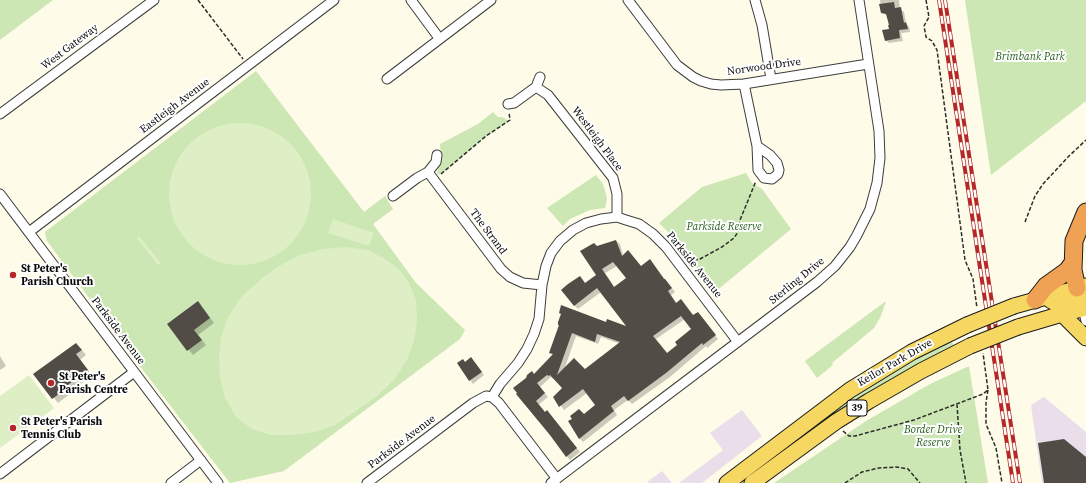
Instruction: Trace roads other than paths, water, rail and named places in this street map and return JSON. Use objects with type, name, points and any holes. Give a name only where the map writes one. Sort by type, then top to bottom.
[{"type":"highway","points":[[1084,301],[1074,276],[1073,263],[1074,241],[1086,212]]},
{"type":"highway","points":[[1039,298],[1046,286],[1067,271],[1073,263]]},
{"type":"main road","name":"Keilor Park Drive","points":[[727,483],[855,387],[912,352],[967,325],[1014,306],[1039,298],[1084,301]]},
{"type":"main road","name":"Keilor Park Drive","points":[[752,483],[837,421],[869,400],[921,371],[977,350],[1018,328],[1062,314],[1084,301]]},
{"type":"main road","points":[[1062,314],[1086,338]]},
{"type":"street","name":"West Gateway","points":[[0,114],[154,0]]},
{"type":"street","name":"Eastleigh Avenue","points":[[29,232],[334,0]]},
{"type":"street","points":[[411,0],[439,38]]},
{"type":"street","points":[[387,79],[439,38],[492,0]]},
{"type":"street","name":"Norwood Drive","points":[[628,0],[672,58],[685,71],[701,81],[711,84],[744,84],[868,64]]},
{"type":"street","points":[[755,0],[762,25],[771,79]]},
{"type":"street","name":"Sterling Drive","points":[[554,481],[825,275],[850,247],[864,222],[874,195],[880,158],[879,131],[859,0]]},
{"type":"street","points":[[508,104],[514,103],[536,87],[540,77]]},
{"type":"street","points":[[744,84],[757,146]]},
{"type":"street","name":"Westleigh Place","points":[[536,87],[548,95],[613,178],[617,194],[617,217]]},
{"type":"street","points":[[393,196],[417,178],[428,172],[436,162],[437,155]]},
{"type":"street","name":"The Strand","points":[[428,172],[501,269],[510,277],[523,283],[542,285]]},
{"type":"street","name":"Parkside Avenue","points":[[0,194],[218,483]]},
{"type":"street","name":"Parkside Avenue","points":[[367,483],[473,403],[486,396],[492,397],[500,384],[528,349],[539,319],[542,285],[546,266],[551,253],[560,241],[573,230],[586,223],[617,217],[639,224],[653,234],[666,247],[738,342]]},
{"type":"street","points":[[0,474],[134,372]]},
{"type":"street","points":[[492,397],[500,403],[554,481]]},
{"type":"street","points":[[172,483],[201,460]]},
{"type":"railway","points":[[939,0],[1013,483]]},
{"type":"railway","points":[[945,0],[1020,483]]},
{"type":"place","name":"St Peter's Parish Church","points":[[13,275]]},
{"type":"place","name":"St Peter's Parish Centre","points":[[51,383]]},
{"type":"place","name":"St Peter's Parish Tennis Club","points":[[13,428]]},
{"type":"park label","name":"Brimbank Park","points":[[1030,57]]},
{"type":"park label","name":"Parkside Reserve","points":[[724,227]]},
{"type":"park label","name":"Border Drive Reserve","points":[[933,436]]}]
